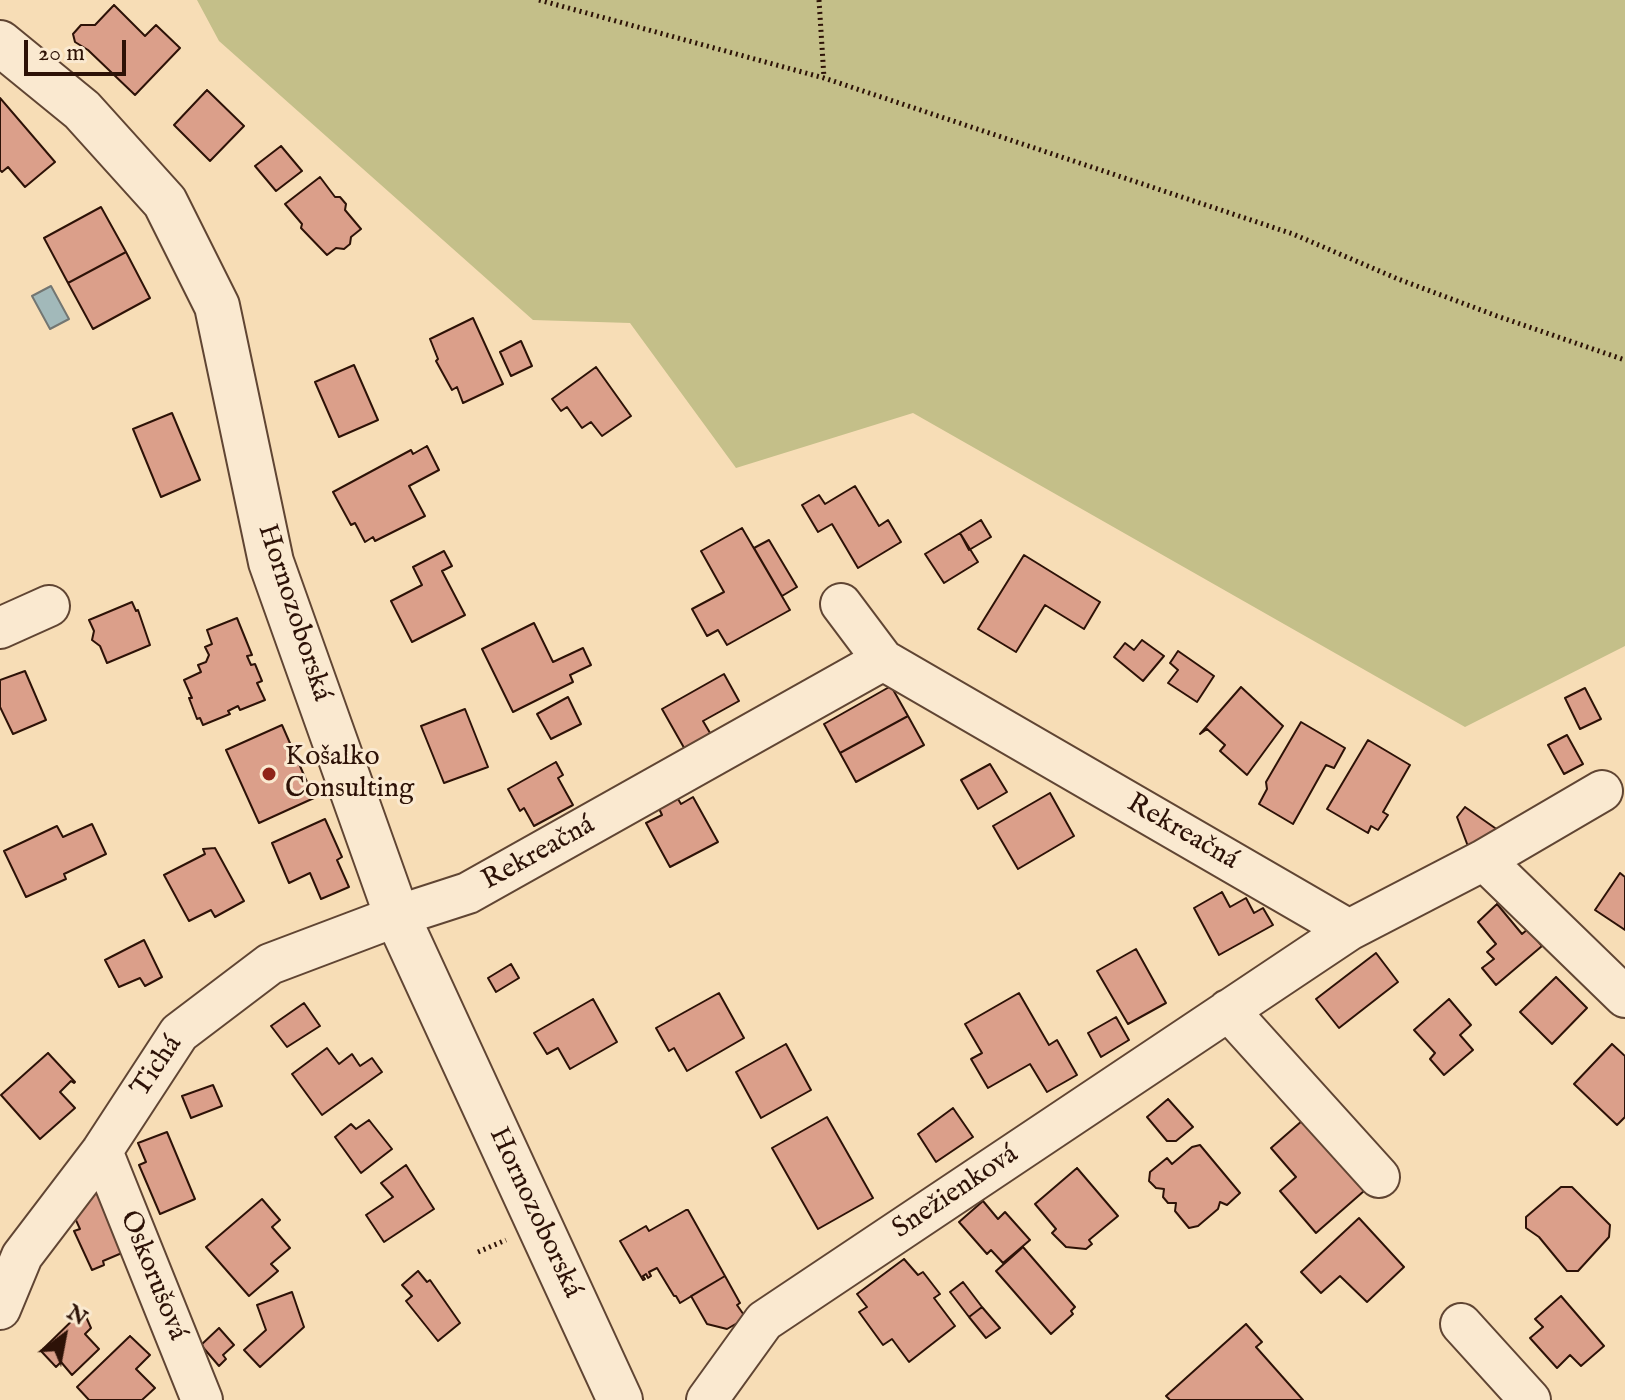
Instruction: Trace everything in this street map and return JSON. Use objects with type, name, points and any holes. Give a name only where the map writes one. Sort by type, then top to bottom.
[{"type":"street","name":"Hornozoborská","points":[[0,43],[82,110],[165,202],[217,306],[271,562],[397,916],[620,1400]]},
{"type":"street","name":"Rekreačná","points":[[841,604],[883,660],[1349,930]]},
{"type":"street","points":[[0,628],[49,606]]},
{"type":"street","name":"Rekreačná","points":[[397,916],[468,893],[883,660]]},
{"type":"street","points":[[1349,930],[1484,860],[1602,791]]},
{"type":"street","points":[[1484,860],[1625,997]]},
{"type":"street","name":"Tichá","points":[[0,1309],[11,1249],[102,1151],[179,1033],[270,964],[397,916]]},
{"type":"street","name":"Snežienková","points":[[707,1400],[764,1321],[1349,930]]},
{"type":"street","points":[[1228,1010],[1379,1177]]},
{"type":"street","name":"Oskorušová","points":[[102,1151],[202,1400]]},
{"type":"street","points":[[1461,1324],[1530,1400]]},
{"type":"path","points":[[539,0],[824,78],[1293,234],[1398,279],[1625,360]]},
{"type":"path","points":[[819,0],[824,78]]},
{"type":"path","points":[[478,1252],[507,1240]]},
{"type":"shaded area","points":[[197,0],[1625,0],[1625,646],[1465,727],[913,413],[736,468],[630,323],[533,320],[219,41]]},
{"type":"water","points":[[51,286],[69,319],[50,329],[32,296]]},
{"type":"building","points":[[114,5],[145,36],[156,25],[180,48],[135,95],[88,50],[75,42],[73,34],[81,25],[95,25]]},
{"type":"building","points":[[207,90],[244,126],[210,161],[174,125]]},
{"type":"building","points":[[0,98],[55,162],[25,187],[8,167],[2,172],[0,170]]},
{"type":"building","points":[[281,146],[302,171],[276,191],[255,166]]},
{"type":"building","points":[[320,177],[335,197],[340,197],[346,204],[345,210],[361,229],[351,237],[350,244],[344,249],[336,248],[327,255],[301,228],[302,224],[285,204]]},
{"type":"building","points":[[101,207],[126,252],[68,283],[44,238]]},
{"type":"building","points":[[126,252],[150,298],[93,329],[68,283]]},
{"type":"building","points":[[473,318],[503,384],[463,403],[457,387],[452,390],[436,361],[438,359],[430,339]]},
{"type":"building","points":[[521,341],[532,366],[511,376],[500,352]]},
{"type":"building","points":[[354,365],[378,420],[339,437],[315,382]]},
{"type":"building","points":[[596,367],[631,416],[602,436],[591,422],[582,428],[567,407],[561,411],[552,399]]},
{"type":"building","points":[[172,413],[200,480],[161,497],[133,429]]},
{"type":"building","points":[[427,446],[439,470],[409,486],[425,516],[375,541],[373,537],[365,542],[355,523],[351,525],[333,492],[411,450],[413,454]]},
{"type":"building","points":[[855,486],[879,526],[888,520],[901,542],[858,568],[832,524],[818,532],[802,505],[819,495],[825,504]]},
{"type":"building","points":[[981,520],[991,537],[969,550],[960,533]]},
{"type":"building","points":[[742,528],[790,610],[727,645],[718,630],[707,636],[692,609],[724,592],[701,551]]},
{"type":"building","points":[[960,533],[978,562],[944,583],[925,554]]},
{"type":"building","points":[[769,540],[797,587],[782,596],[754,548]]},
{"type":"building","points":[[444,551],[452,566],[442,571],[465,615],[412,642],[391,601],[422,585],[413,567]]},
{"type":"building","points":[[1024,555],[1100,602],[1084,629],[1045,605],[1016,652],[978,629]]},
{"type":"building","points":[[132,602],[138,610],[150,645],[107,663],[100,646],[92,640],[94,631],[89,620]]},
{"type":"building","points":[[237,618],[252,655],[247,656],[251,665],[255,664],[262,681],[257,683],[265,700],[240,710],[238,706],[228,711],[230,714],[203,725],[200,718],[197,719],[184,680],[201,672],[198,665],[206,662],[209,655],[205,647],[212,644],[207,630]]},
{"type":"building","points":[[534,623],[553,662],[583,648],[591,665],[570,675],[573,682],[513,712],[482,649]]},
{"type":"building","points":[[1142,640],[1164,656],[1143,681],[1114,657],[1125,643],[1134,650]]},
{"type":"building","points":[[1178,651],[1214,676],[1197,702],[1168,683],[1178,670],[1170,663]]},
{"type":"building","points":[[25,671],[46,720],[13,734],[0,707],[0,680]]},
{"type":"building","points":[[724,674],[739,701],[703,721],[713,738],[687,753],[662,709]]},
{"type":"building","points":[[891,686],[908,716],[840,753],[824,724]]},
{"type":"building","points":[[1241,687],[1283,726],[1247,775],[1220,751],[1225,745],[1207,729],[1200,734]]},
{"type":"building","points":[[1585,688],[1601,719],[1580,729],[1565,698]]},
{"type":"building","points":[[568,697],[581,724],[551,739],[537,714]]},
{"type":"building","points":[[465,709],[488,767],[444,783],[421,726]]},
{"type":"building","points":[[908,716],[924,745],[856,782],[840,753]]},
{"type":"building","points":[[1301,722],[1345,748],[1334,768],[1326,765],[1293,824],[1259,804],[1267,789],[1266,782]]},
{"type":"building","points":[[282,725],[314,798],[259,823],[226,750]]},
{"type":"building","points":[[1567,735],[1583,764],[1564,774],[1548,745]]},
{"type":"building","points":[[1368,740],[1410,765],[1383,812],[1388,815],[1378,830],[1371,826],[1368,833],[1327,809]]},
{"type":"building","points":[[556,762],[563,775],[558,778],[573,805],[534,826],[524,808],[520,811],[508,789]]},
{"type":"building","points":[[990,764],[1007,792],[978,809],[961,780]]},
{"type":"building","points":[[1050,793],[1074,836],[1018,869],[993,826]]},
{"type":"building","points":[[675,794],[681,804],[693,797],[718,842],[670,867],[646,823],[662,815],[657,804]]},
{"type":"building","points":[[1465,807],[1505,835],[1469,849],[1457,817]]},
{"type":"building","points":[[325,819],[342,857],[337,860],[349,887],[321,899],[310,873],[289,883],[272,843]]},
{"type":"building","points":[[92,824],[106,854],[64,874],[66,879],[26,897],[4,851],[57,826],[63,837]]},
{"type":"building","points":[[215,848],[244,901],[215,917],[211,910],[189,921],[164,875],[205,854],[203,849]]},
{"type":"building","points":[[1620,873],[1625,877],[1625,930],[1595,910]]},
{"type":"building","points":[[1222,892],[1230,907],[1246,898],[1254,913],[1263,908],[1273,925],[1219,955],[1194,908]]},
{"type":"building","points":[[1497,904],[1522,934],[1528,929],[1542,946],[1496,985],[1482,968],[1494,959],[1487,952],[1496,944],[1478,922]]},
{"type":"building","points":[[144,940],[162,977],[145,986],[140,978],[119,987],[105,960]]},
{"type":"building","points":[[1136,949],[1166,1003],[1128,1024],[1097,971]]},
{"type":"building","points":[[1376,953],[1398,982],[1339,1028],[1316,999]]},
{"type":"building","points":[[511,964],[519,978],[496,992],[488,978]]},
{"type":"building","points":[[1556,977],[1587,1008],[1552,1044],[1520,1012]]},
{"type":"building","points":[[719,993],[744,1038],[687,1071],[674,1048],[669,1051],[656,1028]]},
{"type":"building","points":[[1019,993],[1049,1045],[1057,1040],[1077,1075],[1047,1092],[1030,1064],[988,1088],[971,1059],[982,1053],[965,1024]]},
{"type":"building","points":[[593,999],[617,1042],[570,1069],[558,1048],[547,1054],[534,1033]]},
{"type":"building","points":[[1449,999],[1471,1025],[1460,1035],[1473,1050],[1444,1075],[1430,1059],[1435,1053],[1414,1030]]},
{"type":"building","points":[[304,1003],[320,1026],[287,1047],[271,1026]]},
{"type":"building","points":[[1116,1017],[1129,1040],[1101,1057],[1088,1033]]},
{"type":"building","points":[[786,1044],[811,1090],[761,1118],[736,1072]]},
{"type":"building","points":[[1612,1044],[1625,1056],[1625,1117],[1617,1125],[1574,1084]]},
{"type":"building","points":[[327,1048],[339,1064],[352,1054],[360,1066],[372,1058],[382,1072],[322,1115],[292,1074]]},
{"type":"building","points":[[48,1053],[75,1082],[71,1081],[60,1092],[75,1108],[40,1139],[1,1095]]},
{"type":"building","points":[[213,1085],[222,1106],[191,1118],[182,1096]]},
{"type":"building","points":[[1168,1099],[1193,1127],[1176,1141],[1167,1141],[1147,1117]]},
{"type":"building","points":[[953,1108],[973,1137],[936,1162],[918,1134]]},
{"type":"building","points":[[1311,1113],[1372,1184],[1316,1233],[1280,1191],[1296,1177],[1271,1148]]},
{"type":"building","points":[[827,1117],[873,1198],[818,1229],[772,1148]]},
{"type":"building","points":[[369,1120],[392,1149],[361,1173],[335,1137],[351,1124],[356,1129]]},
{"type":"building","points":[[167,1132],[195,1199],[160,1214],[139,1165],[146,1162],[138,1143]]},
{"type":"building","points":[[1200,1145],[1240,1193],[1227,1205],[1220,1202],[1218,1209],[1198,1226],[1189,1228],[1175,1211],[1176,1203],[1168,1203],[1163,1197],[1164,1189],[1156,1188],[1149,1181],[1150,1172],[1167,1158],[1172,1164],[1192,1147]]},
{"type":"building","points":[[406,1165],[434,1209],[384,1242],[366,1215],[393,1197],[381,1183]]},
{"type":"building","points":[[1077,1168],[1118,1216],[1089,1240],[1092,1244],[1086,1249],[1066,1247],[1052,1233],[1056,1229],[1035,1204]]},
{"type":"building","points":[[97,1187],[129,1250],[103,1261],[104,1265],[92,1270],[74,1231],[80,1229],[74,1216]]},
{"type":"building","points":[[1561,1187],[1572,1187],[1610,1225],[1609,1237],[1578,1271],[1567,1271],[1539,1237],[1526,1228],[1526,1217]]},
{"type":"building","points":[[262,1199],[280,1220],[272,1227],[290,1248],[271,1264],[278,1271],[249,1296],[206,1247]]},
{"type":"building","points":[[983,1201],[998,1219],[1005,1212],[1030,1240],[1003,1263],[991,1250],[987,1254],[959,1222]]},
{"type":"building","points":[[686,1210],[725,1276],[680,1303],[657,1268],[649,1272],[651,1276],[648,1278],[646,1274],[643,1276],[643,1280],[620,1241],[646,1226],[649,1231]]},
{"type":"building","points":[[1359,1218],[1404,1267],[1367,1302],[1340,1276],[1321,1293],[1301,1272]]},
{"type":"building","points":[[1023,1247],[1075,1307],[1071,1311],[1073,1314],[1051,1334],[996,1271]]},
{"type":"building","points":[[904,1259],[918,1275],[923,1272],[940,1294],[934,1298],[955,1326],[909,1362],[892,1339],[883,1345],[859,1312],[867,1307],[857,1294]]},
{"type":"building","points":[[418,1271],[427,1282],[430,1280],[460,1323],[438,1341],[406,1301],[412,1296],[402,1285]]},
{"type":"building","points":[[725,1276],[746,1318],[727,1329],[707,1324],[691,1296]]},
{"type":"building","points":[[963,1282],[982,1307],[969,1317],[950,1292]]},
{"type":"building","points":[[292,1292],[304,1327],[260,1367],[244,1350],[266,1330],[257,1305]]},
{"type":"building","points":[[1561,1296],[1604,1346],[1581,1366],[1570,1355],[1557,1368],[1530,1338],[1543,1327],[1535,1319]]},
{"type":"building","points":[[982,1307],[1000,1328],[986,1338],[969,1317]]},
{"type":"building","points":[[83,1310],[91,1328],[85,1334],[99,1349],[72,1375],[61,1362],[56,1367],[41,1351]]},
{"type":"building","points":[[1246,1324],[1262,1342],[1256,1347],[1303,1400],[1170,1400],[1166,1396]]},
{"type":"building","points":[[219,1328],[234,1345],[223,1355],[226,1359],[219,1366],[201,1345]]},
{"type":"building","points":[[130,1336],[150,1355],[136,1369],[155,1388],[142,1400],[89,1400],[77,1387]]},
{"type":"place","name":"Košalko Consulting","points":[[269,774]]}]
